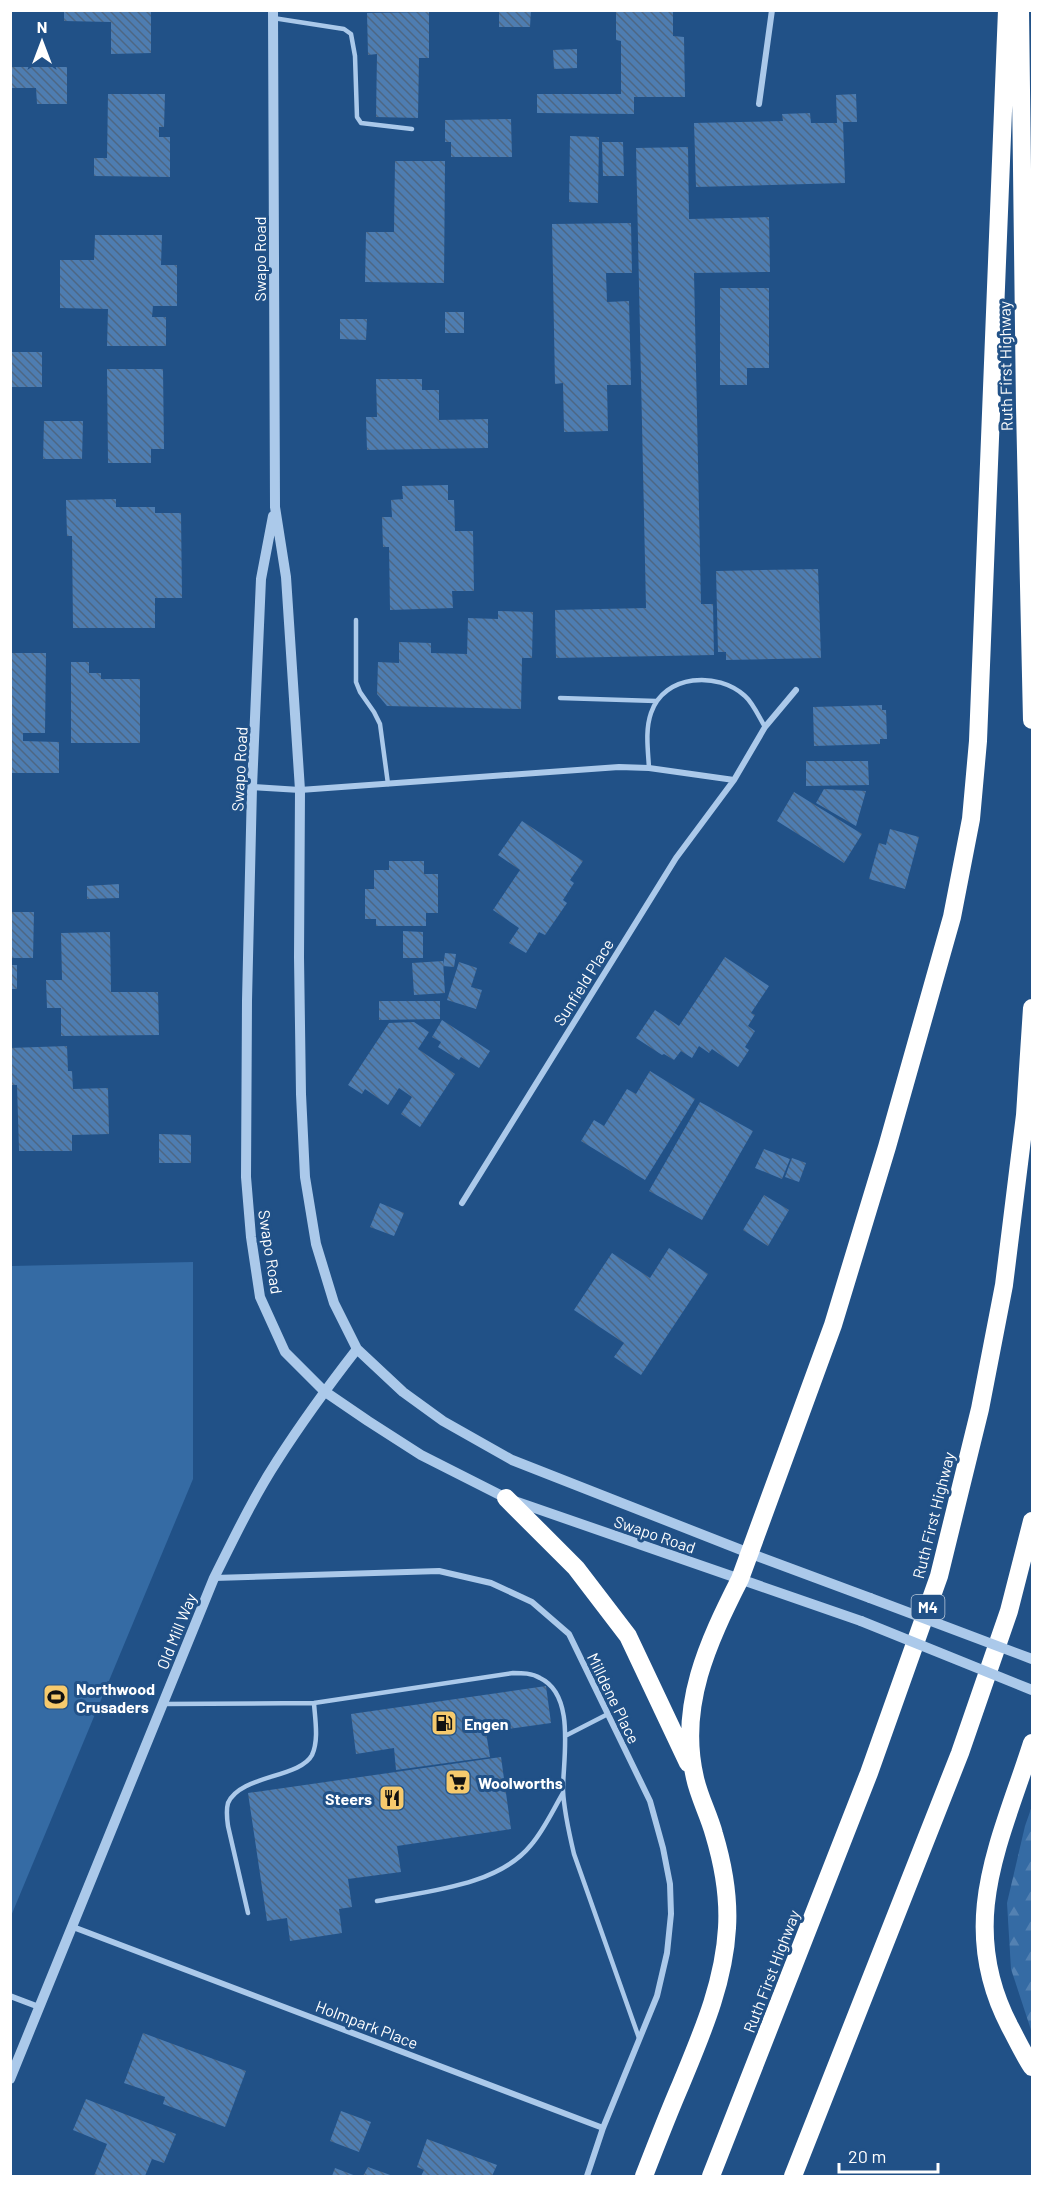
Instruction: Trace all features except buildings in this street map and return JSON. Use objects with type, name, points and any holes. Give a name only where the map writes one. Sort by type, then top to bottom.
[{"type":"highway","points":[[695,1778],[690,1720],[697,1680],[722,1615],[740,1579],[833,1325],[884,1158],[951,917],[971,819],[978,741],[1007,10]]},
{"type":"highway","name":"Ruth First Highway","points":[[1020,10],[1032,720]]},
{"type":"highway","name":"Ruth First Highway","points":[[711,2176],[869,1773],[939,1576],[980,1409],[1004,1285],[1025,1115],[1032,1008]]},
{"type":"highway","points":[[506,1498],[576,1568],[628,1636],[695,1778],[714,1834],[726,1883],[727,1927],[722,1972],[707,2021],[644,2176]]},
{"type":"highway","points":[[793,2176],[960,1753],[1009,1611],[1032,1521]]},
{"type":"highway","points":[[1032,1743],[997,1845],[990,1870],[984,1913],[984,1934],[990,1977],[996,1998],[1032,2067]]},
{"type":"street","points":[[759,104],[772,10]]},
{"type":"street","name":"Swapo Road","points":[[273,14],[274,507],[285,577],[300,790],[301,1094],[305,1177],[316,1244],[334,1303],[357,1349],[403,1392],[443,1421],[512,1460],[749,1553],[1032,1659]]},
{"type":"street","name":"Swapo Road","points":[[274,507],[261,579],[252,788],[246,1165],[251,1237],[260,1297],[285,1352],[324,1392],[421,1455],[506,1498],[861,1621],[1032,1690]]},
{"type":"street","name":"Sunfield Place","points":[[462,1203],[676,858],[734,780],[765,727],[796,690]]},
{"type":"street","points":[[252,788],[300,790],[619,767],[649,768],[734,780]]},
{"type":"street","name":"Old Mill Way","points":[[10,2079],[214,1578],[243,1519],[276,1462],[357,1349]]},
{"type":"street","name":"Milldene Place","points":[[214,1578],[439,1571],[491,1583],[532,1602],[568,1634],[650,1802],[670,1884],[671,1914],[667,1953],[657,1996],[603,2128]]},
{"type":"street","name":"Holmpark Place","points":[[73,1927],[603,2128]]},
{"type":"street","points":[[10,1996],[39,2007]]},
{"type":"street","points":[[587,2176],[603,2128]]},
{"type":"lane","points":[[273,14],[344,29],[351,34],[355,56],[357,117],[361,123],[412,129]]},
{"type":"lane","points":[[356,620],[356,682],[380,724],[388,784]]},
{"type":"lane","points":[[649,768],[647,730],[650,713],[656,701],[667,690],[678,684],[696,680],[715,681],[735,688],[747,698],[765,727]]},
{"type":"lane","points":[[560,698],[656,701]]},
{"type":"lane","points":[[163,1704],[314,1703],[513,1673],[541,1678],[554,1687],[567,1735],[563,1793],[574,1854],[639,2038]]},
{"type":"lane","points":[[248,1913],[228,1826],[229,1802],[238,1792],[252,1783],[305,1764],[312,1755],[316,1742],[314,1703]]},
{"type":"lane","points":[[567,1735],[606,1715]]},
{"type":"lane","points":[[377,1901],[477,1880],[494,1874],[517,1859],[532,1845],[563,1793]]},
{"type":"green space","name":"Northwood Crusaders","points":[[193,1262],[193,1479],[11,1916],[11,1266]]},
{"type":"green space","points":[[1032,1806],[1032,2033],[1011,1969],[1007,1903]]},
{"type":"place","name":"Northwood Crusaders","points":[[56,1697]]},
{"type":"place","name":"Engen","points":[[444,1723]]},
{"type":"place","name":"Woolworths","points":[[458,1782]]},
{"type":"place","name":"Steers","points":[[392,1798]]}]
